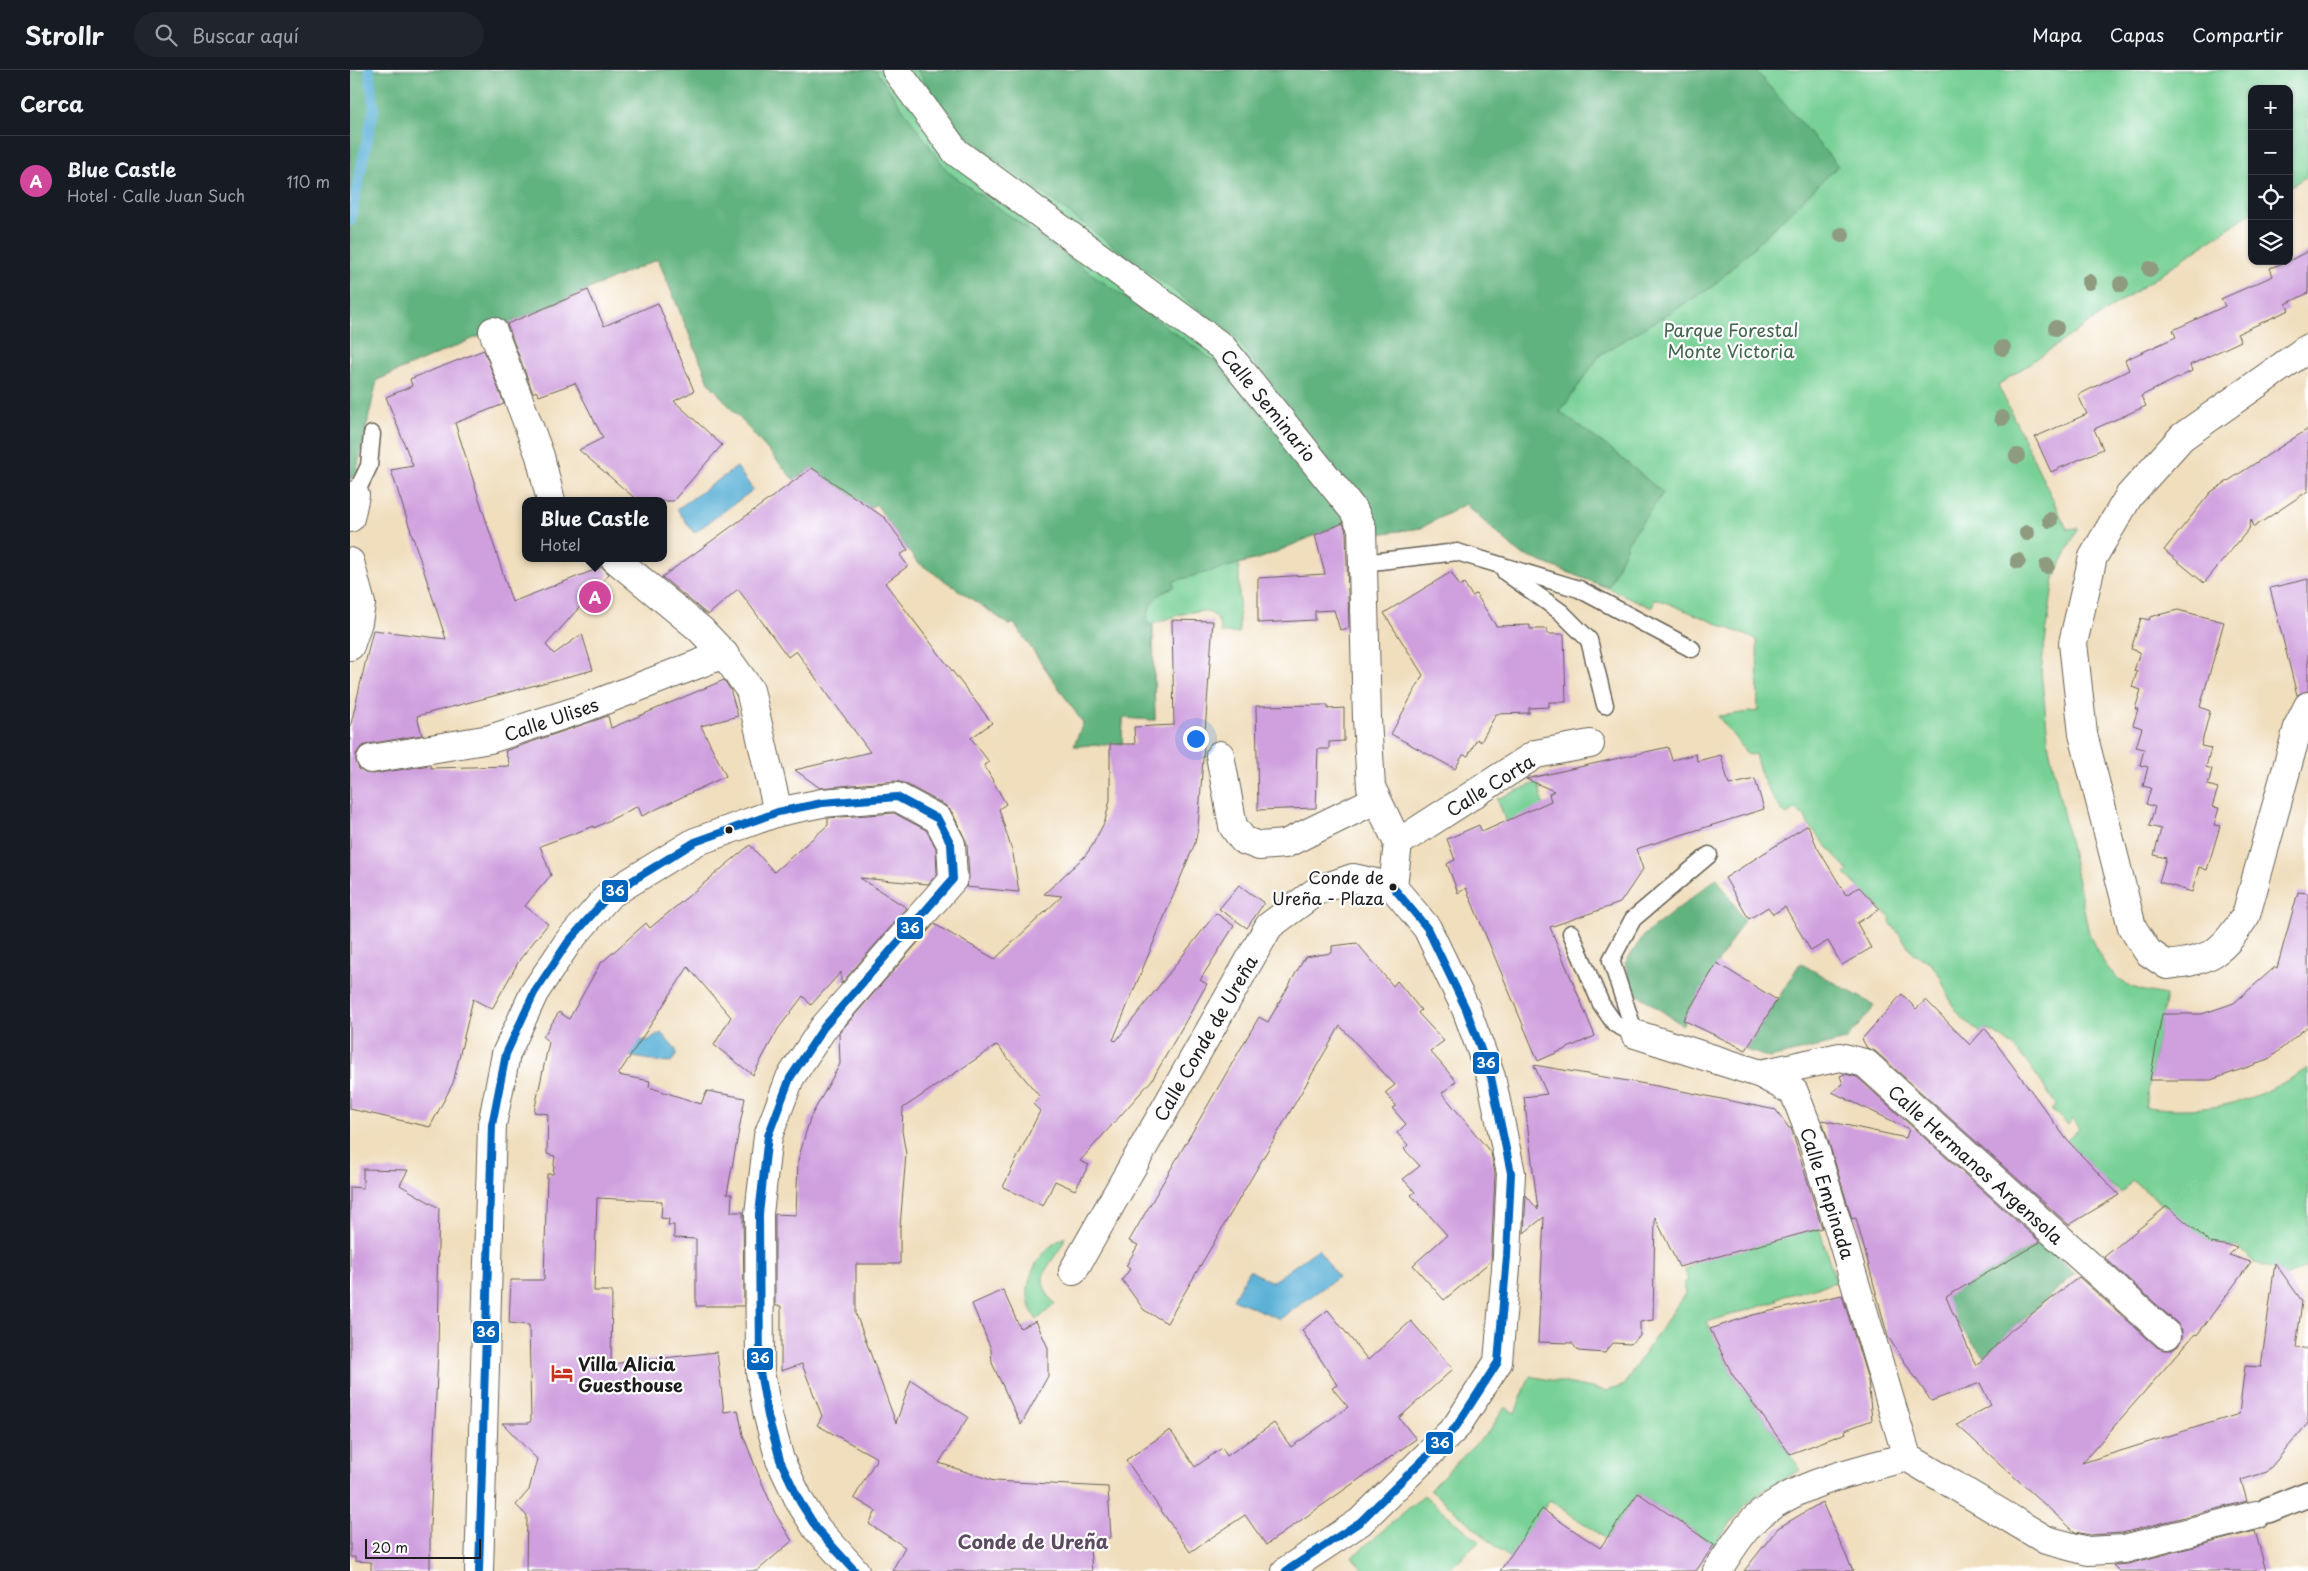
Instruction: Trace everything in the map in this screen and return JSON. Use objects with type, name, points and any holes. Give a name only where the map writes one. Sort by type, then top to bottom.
[{"type":"street","name":"Calle Seminario","points":[[896,70],[956,152],[1222,347],[1354,511],[1362,528],[1367,719],[1371,787],[1375,800],[1398,843]]},
{"type":"street","points":[[493,331],[540,456],[550,497]]},
{"type":"street","points":[[2308,348],[2182,437],[2129,496],[2093,557],[2074,644],[2084,734],[2132,927],[2148,952],[2167,965],[2192,962],[2215,954],[2232,936],[2246,914],[2299,724],[2308,706]]},
{"type":"street","points":[[350,562],[361,604],[358,622],[350,646]]},
{"type":"street","points":[[619,562],[700,629],[724,654],[750,690],[778,812]]},
{"type":"street","name":"Calle Ulises","points":[[371,760],[490,739],[582,709],[724,654]]},
{"type":"street","name":"Calle Corta","points":[[1398,843],[1536,754],[1590,744]]},
{"type":"street","points":[[1220,756],[1233,826],[1243,840],[1259,846],[1285,844],[1375,800]]},
{"type":"street","points":[[479,1571],[492,1125],[506,1054],[534,992],[568,942],[609,895],[695,842],[778,812],[822,803],[897,797],[938,819],[951,844],[953,880],[824,1027],[790,1078],[768,1136],[759,1214],[760,1372],[768,1416],[780,1460],[800,1502],[817,1529],[856,1571]]},
{"type":"street","points":[[1286,1571],[1360,1522],[1456,1427],[1498,1362],[1507,1256],[1511,1173],[1492,1077],[1466,1009],[1427,928],[1393,887],[1398,843]]},
{"type":"street","name":"Calle Conde de Ureña","points":[[1073,1271],[1269,926],[1318,890],[1353,878],[1393,887]]},
{"type":"street","name":"Calle Empinada","points":[[1635,1034],[1761,1074],[1794,1092],[1811,1136],[1906,1457]]},
{"type":"street","name":"Calle Hermanos Argensola","points":[[1761,1074],[1840,1057],[1865,1063],[2167,1335]]},
{"type":"street","points":[[1717,1571],[1752,1522],[1785,1498],[1836,1477],[1906,1457],[2046,1540],[2088,1551],[2124,1549],[2262,1512],[2308,1494]]},
{"type":"lane","points":[[353,507],[369,466],[372,434]]},
{"type":"lane","points":[[1363,563],[1457,552],[1579,589],[1692,649]]},
{"type":"lane","points":[[1493,563],[1562,612],[1588,640],[1605,705]]},
{"type":"lane","points":[[1635,1034],[1611,960],[1634,919],[1709,855]]},
{"type":"lane","name":"Calle Empinada","points":[[1572,934],[1601,1004],[1615,1024],[1635,1034]]},
{"type":"green space","name":"Parque Forestal Monte Victoria","points":[[350,70],[2308,70],[2308,176],[2293,185],[2293,85],[2248,85],[2248,215],[1998,385],[2067,529],[2078,528],[2054,578],[2041,671],[2049,747],[2092,941],[2100,957],[2117,978],[2140,990],[2166,995],[2145,1107],[2190,1109],[2230,1104],[2268,1090],[2308,1068],[2308,1266],[2285,1277],[2280,1271],[2255,1263],[2237,1247],[2211,1243],[2132,1180],[2121,1193],[2103,1179],[2067,1140],[2079,1129],[2072,1119],[2068,1125],[2051,1109],[2056,1105],[2026,1061],[1997,1035],[1985,1029],[1981,1033],[1962,1018],[1951,1003],[1940,976],[1930,962],[1914,954],[1889,921],[1891,919],[1845,874],[1848,871],[1808,824],[1805,816],[1795,810],[1786,815],[1766,786],[1755,754],[1748,755],[1718,716],[1758,711],[1757,640],[1655,598],[1652,608],[1608,588],[1519,553],[1465,504],[1421,528],[1376,534],[1360,507],[1348,521],[1264,557],[1239,564],[1239,633],[1221,633],[1218,621],[1212,614],[1204,611],[1183,614],[1153,624],[1155,720],[1123,718],[1122,744],[1074,746],[1083,723],[1014,623],[1010,625],[916,561],[876,504],[870,508],[812,468],[794,480],[710,384],[658,259],[377,380],[356,473],[350,480]]},
{"type":"green space","points":[[350,70],[875,70],[948,172],[1217,363],[1346,513],[1348,521],[1264,557],[1174,581],[1174,587],[1162,593],[1151,605],[1147,624],[1152,624],[1155,720],[1123,718],[1122,744],[1074,746],[1083,723],[1014,623],[1010,625],[916,561],[876,504],[870,508],[812,468],[794,480],[710,384],[658,259],[377,380],[356,473],[350,480]]},
{"type":"green space","points":[[917,70],[1755,70],[1838,166],[1712,287],[1600,355],[1560,412],[1612,450],[1663,493],[1629,540],[1608,588],[1519,553],[1465,504],[1421,528],[1376,534],[1360,506],[1234,335],[962,134]]},
{"type":"green space","points":[[1538,782],[1568,912],[1547,920],[1497,799]]},
{"type":"green space","points":[[1717,878],[1744,920],[1683,1020],[1685,1021],[1682,1025],[1633,991],[1625,963],[1644,935]]},
{"type":"green space","points":[[1800,963],[1874,1005],[1871,1011],[1846,1040],[1770,1058],[1746,1050]]},
{"type":"green space","points":[[1819,1228],[1836,1282],[1777,1298],[1778,1301],[1707,1322],[1732,1374],[1801,1470],[1773,1484],[1749,1502],[1714,1545],[1638,1493],[1606,1539],[1550,1500],[1509,1558],[1430,1489],[1490,1430],[1505,1407],[1515,1413],[1530,1376],[1607,1391],[1625,1385],[1633,1370],[1686,1292],[1683,1283],[1688,1281],[1685,1270],[1695,1262]]},
{"type":"green space","points":[[1065,1237],[1043,1276],[1043,1284],[1055,1304],[1037,1320],[1031,1309],[1028,1297],[1032,1272],[1045,1251]]},
{"type":"green space","points":[[2043,1241],[2075,1274],[2010,1331],[1985,1357],[1958,1325],[1945,1297]]},
{"type":"green space","points":[[1424,1495],[1479,1542],[1447,1571],[1365,1571],[1352,1557]]},
{"type":"water","points":[[737,467],[753,490],[694,533],[677,509]]},
{"type":"water","points":[[661,1033],[676,1050],[676,1056],[671,1062],[667,1063],[623,1055],[632,1039],[647,1041]]},
{"type":"water","points":[[1318,1249],[1338,1277],[1280,1319],[1233,1299],[1249,1270],[1272,1282]]},
{"type":"building","points":[[2308,251],[2308,293],[2286,304],[2289,310],[2237,334],[2241,341],[2190,365],[2192,371],[2141,396],[2146,406],[2094,429],[2103,449],[2051,472],[2035,437],[2087,414],[2078,395],[2129,370],[2125,360],[2176,337],[2173,330],[2225,306],[2221,299],[2273,276],[2270,268],[2278,265],[2293,265],[2293,259]]},
{"type":"building","points":[[588,290],[604,326],[658,303],[694,391],[674,401],[722,445],[673,501],[667,501],[667,497],[633,497],[579,450],[603,438],[575,383],[539,396],[536,391],[533,393],[507,324]]},
{"type":"building","points":[[484,350],[504,404],[455,423],[512,602],[602,567],[609,574],[546,645],[554,654],[582,634],[593,670],[417,716],[422,735],[368,744],[361,747],[356,754],[359,769],[365,773],[373,774],[430,765],[431,768],[510,766],[505,751],[608,716],[611,728],[724,680],[730,689],[738,716],[701,726],[726,776],[642,816],[638,806],[594,828],[594,826],[540,846],[551,875],[525,906],[548,924],[520,959],[492,1009],[473,999],[453,1083],[430,1127],[350,1109],[350,728],[373,630],[446,639],[391,470],[413,466],[386,397],[412,386],[410,379]]},
{"type":"building","points":[[2308,429],[2308,491],[2254,527],[2251,519],[2249,529],[2204,583],[2164,550],[2211,492]]},
{"type":"building","points":[[812,468],[885,518],[908,550],[900,555],[908,566],[885,583],[992,723],[971,738],[989,762],[984,765],[1006,804],[999,809],[1013,854],[1019,892],[966,887],[969,878],[967,843],[952,812],[945,805],[904,783],[896,781],[820,788],[795,770],[870,752],[796,651],[788,657],[738,589],[708,615],[662,577]]},
{"type":"building","points":[[1343,523],[1346,532],[1349,628],[1340,630],[1334,610],[1315,611],[1315,620],[1258,623],[1258,578],[1325,574],[1315,535]]},
{"type":"building","points":[[1451,572],[1460,586],[1464,583],[1472,596],[1476,594],[1496,626],[1530,625],[1530,629],[1547,629],[1547,634],[1564,634],[1566,702],[1549,702],[1549,707],[1529,708],[1529,713],[1496,714],[1481,742],[1477,739],[1468,756],[1463,755],[1455,769],[1391,734],[1423,675],[1384,613]]},
{"type":"building","points":[[2308,579],[2308,691],[2297,695],[2270,588]]},
{"type":"building","points":[[2178,610],[2224,622],[2200,707],[2210,711],[2201,746],[2211,748],[2206,767],[2212,769],[2208,785],[2218,788],[2212,807],[2219,808],[2214,825],[2220,826],[2207,870],[2199,867],[2192,892],[2159,882],[2166,858],[2154,855],[2161,829],[2149,826],[2155,807],[2146,804],[2151,788],[2143,786],[2148,767],[2140,765],[2144,749],[2136,747],[2142,728],[2133,725],[2138,709],[2135,709],[2141,690],[2132,687],[2137,672],[2134,671],[2140,652],[2131,649],[2141,618],[2149,620],[2150,617]]},
{"type":"building","points":[[1172,620],[1213,621],[1198,828],[1195,843],[1113,1040],[1116,1041],[1216,913],[1234,926],[1200,980],[1207,984],[1152,1080],[1080,1161],[1089,1165],[1075,1190],[1055,1181],[1043,1206],[1003,1187],[1040,1111],[1033,1104],[1040,1097],[997,1045],[903,1108],[902,1131],[906,1154],[900,1227],[900,1264],[856,1264],[856,1314],[896,1423],[911,1380],[968,1417],[939,1463],[994,1481],[1108,1487],[1111,1538],[1089,1538],[1092,1571],[892,1571],[905,1547],[869,1524],[876,1511],[854,1498],[877,1458],[817,1425],[822,1416],[802,1364],[781,1371],[781,1306],[775,1306],[775,1214],[796,1215],[798,1160],[810,1118],[840,1064],[839,1033],[934,924],[995,959],[1062,896],[1044,894],[1085,856],[1105,821],[1110,800],[1110,744],[1135,744],[1134,727],[1174,725]]},
{"type":"building","points":[[1328,705],[1328,709],[1344,708],[1344,741],[1329,742],[1329,749],[1318,749],[1316,808],[1258,810],[1256,706]]},
{"type":"building","points":[[1668,747],[1672,760],[1696,754],[1697,761],[1721,755],[1729,785],[1755,779],[1764,809],[1636,849],[1643,869],[1620,903],[1550,927],[1595,1036],[1538,1061],[1466,888],[1458,893],[1447,864],[1455,860],[1447,839],[1479,825],[1482,832],[1551,801],[1549,794],[1554,791],[1526,779]]},
{"type":"building","points":[[894,813],[926,830],[936,848],[937,874],[928,884],[860,878],[907,908],[841,984],[841,972],[811,1005],[803,996],[778,1029],[753,1075],[714,1045],[731,1017],[688,967],[618,1075],[650,1081],[649,1087],[701,1104],[707,1091],[745,1098],[727,1194],[732,1194],[731,1212],[743,1212],[744,1306],[696,1306],[696,1239],[674,1238],[674,1225],[668,1225],[669,1219],[661,1218],[662,1201],[597,1198],[594,1291],[612,1291],[611,1364],[717,1352],[724,1412],[738,1410],[743,1435],[759,1476],[775,1513],[792,1541],[757,1571],[526,1571],[527,1516],[516,1505],[529,1490],[537,1459],[502,1423],[529,1423],[531,1420],[529,1325],[509,1323],[511,1280],[544,1280],[547,1174],[553,1174],[555,1156],[547,1154],[548,1114],[534,1112],[549,1042],[543,1037],[559,1012],[569,1019],[600,964],[646,923],[650,928],[750,845],[774,872],[828,825],[828,818]]},
{"type":"building","points":[[1808,825],[1817,847],[1846,895],[1859,887],[1880,909],[1857,923],[1871,948],[1842,965],[1828,941],[1811,951],[1785,907],[1773,914],[1768,907],[1749,919],[1725,878]]},
{"type":"building","points":[[1239,885],[1264,903],[1247,928],[1219,909]]},
{"type":"building","points":[[2298,892],[2308,893],[2308,1026],[2268,1060],[2211,1080],[2150,1080],[2162,1014],[2202,1014],[2234,1003],[2275,967],[2277,968]]},
{"type":"building","points":[[1357,943],[1393,986],[1397,981],[1421,1010],[1418,1013],[1444,1041],[1430,1051],[1456,1081],[1442,1093],[1491,1153],[1495,1174],[1491,1261],[1444,1300],[1413,1265],[1447,1235],[1411,1195],[1415,1192],[1403,1179],[1420,1166],[1404,1149],[1408,1145],[1397,1133],[1406,1124],[1392,1108],[1396,1106],[1385,1093],[1395,1085],[1340,1026],[1167,1323],[1144,1310],[1122,1280],[1130,1269],[1126,1266],[1138,1245],[1129,1241],[1259,1017],[1268,1022],[1305,957],[1332,953],[1332,946]]},
{"type":"building","points":[[1717,963],[1777,1000],[1746,1050],[1683,1020]]},
{"type":"building","points":[[1902,994],[1916,1009],[1926,1000],[1970,1045],[1985,1028],[2067,1140],[2119,1195],[2069,1225],[1875,1051],[1867,1048],[1862,1039]]},
{"type":"building","points":[[1534,1065],[1657,1086],[1776,1110],[1789,1128],[1791,1128],[1822,1228],[1679,1267],[1655,1217],[1653,1320],[1640,1322],[1640,1336],[1630,1344],[1613,1343],[1605,1353],[1578,1351],[1572,1343],[1538,1342],[1544,1217],[1524,1233],[1526,1195],[1538,1210],[1524,1097],[1547,1094]]},
{"type":"building","points":[[1845,1074],[1857,1077],[2040,1242],[1946,1297],[1976,1366],[2010,1331],[2079,1277],[2157,1347],[2171,1350],[2178,1346],[2182,1338],[2182,1330],[2177,1323],[2104,1257],[2167,1206],[2211,1243],[2237,1247],[2229,1255],[2251,1262],[2197,1335],[2195,1334],[2082,1463],[2239,1414],[2245,1366],[2261,1367],[2275,1263],[2302,1301],[2296,1348],[2308,1349],[2308,1423],[2267,1472],[2241,1480],[2247,1501],[2122,1533],[2090,1535],[2075,1532],[1957,1425],[1991,1405],[1980,1383],[1931,1401],[1888,1337],[1856,1218],[1852,1219],[1822,1120],[1906,1138],[1909,1129],[1832,1092],[1843,1084],[1840,1076]]},
{"type":"building","points":[[363,1169],[408,1170],[400,1185],[439,1208],[438,1352],[430,1526],[430,1571],[371,1571],[371,1562],[355,1561],[355,1557],[350,1557],[350,1187],[363,1188]]},
{"type":"building","points":[[1003,1290],[1020,1328],[1036,1321],[1048,1348],[1048,1376],[1021,1425],[992,1363],[991,1349],[972,1304]]},
{"type":"building","points":[[1842,1295],[1868,1380],[1872,1420],[1845,1430],[1846,1433],[1790,1454],[1732,1374],[1710,1329],[1753,1315]]},
{"type":"building","points":[[1328,1310],[1368,1360],[1411,1321],[1453,1369],[1399,1418],[1416,1439],[1266,1545],[1245,1515],[1190,1552],[1126,1460],[1170,1430],[1195,1467],[1222,1448],[1227,1456],[1274,1423],[1291,1447],[1348,1407],[1332,1388],[1337,1385],[1302,1330]]},
{"type":"building","points":[[1638,1493],[1714,1545],[1696,1571],[1500,1571],[1542,1509],[1600,1548]]},
{"type":"building","points":[[1822,1502],[1853,1571],[1744,1571],[1778,1528]]},
{"type":"building","points":[[2255,1531],[2266,1571],[2119,1571],[2113,1565],[2128,1564]]},
{"type":"waterway","points":[[350,221],[374,108],[369,70]]},
{"type":"transit line","name":"36","points":[[479,1571],[492,1125],[506,1054],[534,993],[568,942],[609,895],[695,842],[778,812],[822,803],[897,797],[938,819],[951,844],[953,879],[824,1027],[790,1078],[768,1136],[759,1214],[760,1372],[768,1416],[780,1460],[800,1502],[817,1529],[855,1571]]},
{"type":"transit line","name":"36","points":[[1286,1571],[1360,1522],[1456,1427],[1498,1362],[1507,1256],[1511,1173],[1491,1077],[1466,1009],[1427,928],[1393,887]]},
{"type":"place","name":"Blue Castle","points":[[595,597]]},
{"type":"place","name":"Conde de Ureña - Plaza","points":[[1393,887]]},
{"type":"place","name":"Villa Alicia Guesthouse","points":[[562,1373]]},
{"type":"district","name":"Conde de Ureña","points":[[1033,1541]]}]
